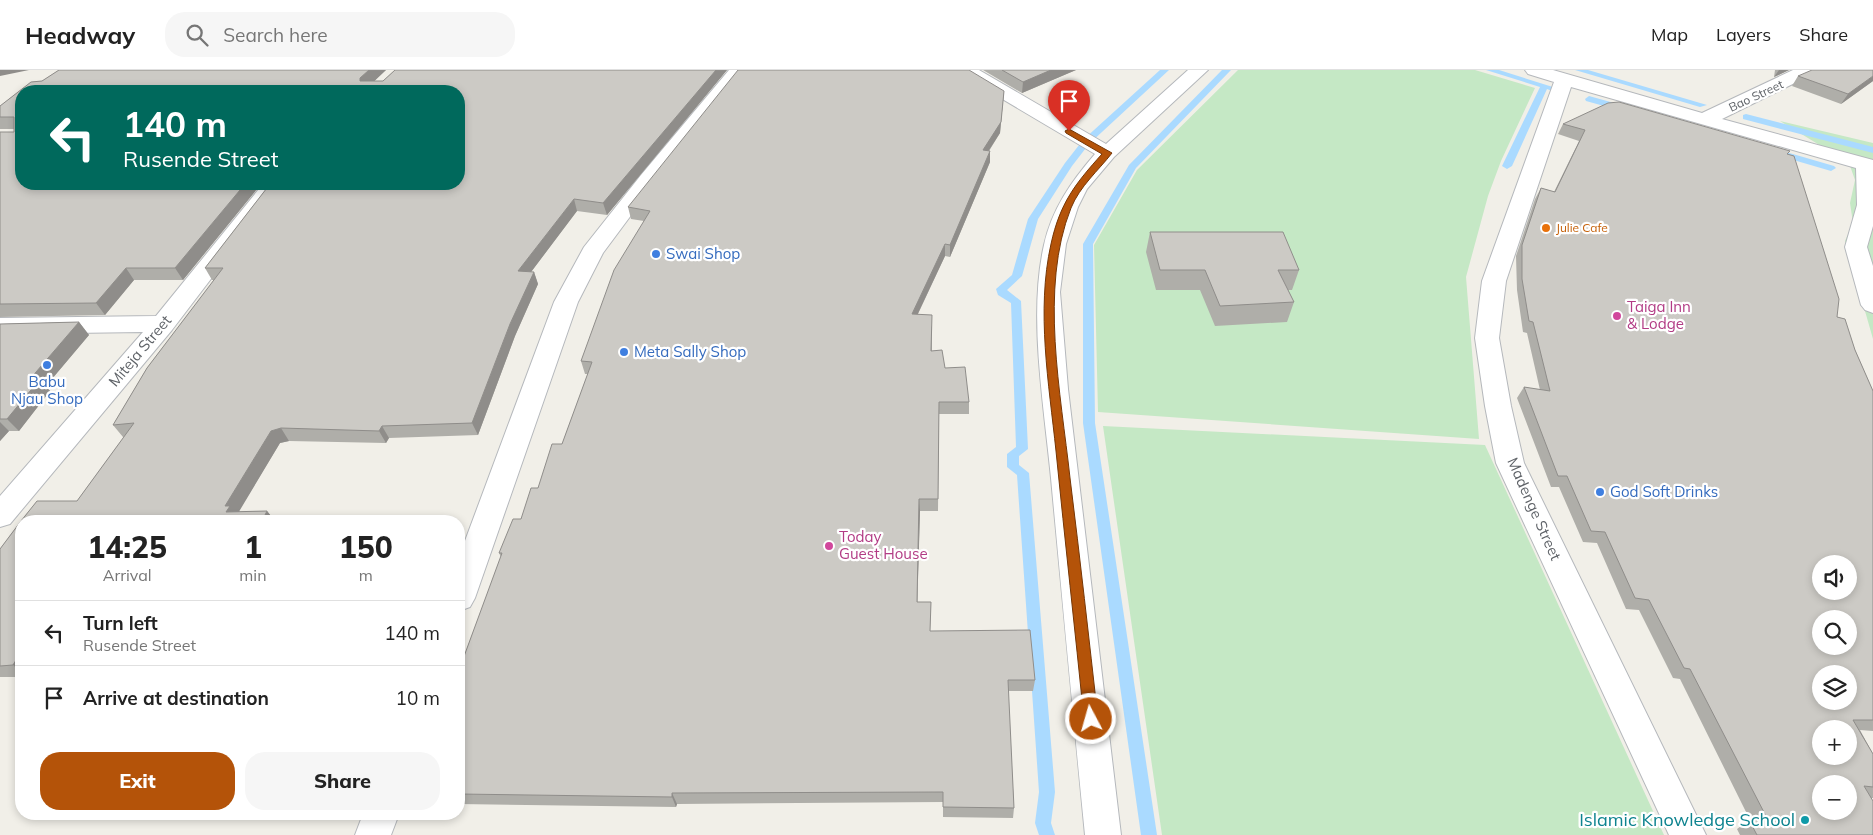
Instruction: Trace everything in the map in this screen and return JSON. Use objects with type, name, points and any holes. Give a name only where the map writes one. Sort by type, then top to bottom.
[{"type":"street","points":[[465,581],[566,302],[592,252],[739,70]]},
{"type":"street","points":[[966,70],[1108,153]]},
{"type":"street","points":[[1104,835],[1055,389],[1048,292],[1055,244],[1066,207],[1078,187],[1108,153],[1199,70]]},
{"type":"street","points":[[1534,70],[1704,120],[1869,165],[1868,205],[1856,246],[1873,305]]},
{"type":"street","name":"Bao Street","points":[[1704,120],[1807,70]]},
{"type":"street","name":"Madenge Street","points":[[1564,79],[1494,280],[1488,338],[1498,406],[1510,463],[1688,835]]},
{"type":"street","name":"Miteja Street","points":[[0,516],[163,324],[242,222],[270,190]]},
{"type":"street","points":[[0,326],[29,324],[163,324]]},
{"type":"street","points":[[373,835],[379,820]]},
{"type":"green space","points":[[1238,70],[1475,70],[1535,88],[1501,161],[1488,196],[1466,277],[1479,439],[1098,412],[1094,245],[1137,170]]},
{"type":"green space","points":[[1780,121],[1873,143],[1873,339],[1845,241],[1853,223],[1850,203],[1855,180],[1849,163]]},
{"type":"green space","points":[[1103,426],[1485,445],[1664,835],[1162,835]]},
{"type":"building","points":[[59,70],[369,70],[360,78],[360,81],[383,81],[395,70],[716,70],[603,203],[574,199],[518,271],[534,272],[510,324],[472,423],[382,426],[379,431],[281,428],[271,431],[225,506],[230,506],[226,512],[267,511],[265,515],[26,515],[37,501],[77,501],[134,423],[113,425],[147,368],[223,268],[205,268],[265,190],[465,190],[465,85],[27,85],[31,82],[42,81]]},
{"type":"building","points":[[738,70],[969,70],[1004,91],[1001,122],[983,150],[990,151],[950,245],[945,244],[912,314],[932,315],[931,351],[942,350],[945,368],[965,367],[969,402],[939,402],[938,499],[919,499],[917,602],[931,602],[930,631],[1030,630],[1035,680],[1008,680],[1014,808],[943,807],[943,792],[672,793],[672,797],[465,794],[465,654],[502,553],[499,553],[513,519],[521,519],[531,488],[538,488],[552,444],[562,444],[592,362],[581,361],[614,270],[650,211],[628,207]]},
{"type":"building","points":[[1002,70],[1051,70],[1023,82]]},
{"type":"building","points":[[1812,70],[1873,70],[1873,76],[1848,94],[1798,76]]},
{"type":"building","points":[[15,94],[15,190],[240,190],[175,268],[126,268],[96,303],[0,304],[0,132],[14,132],[14,117],[0,117],[0,106]]},
{"type":"building","points":[[1619,102],[1790,151],[1787,154],[1794,156],[1839,299],[1837,317],[1845,319],[1855,350],[1873,391],[1873,720],[1812,720],[1812,765],[1857,765],[1857,727],[1873,754],[1873,787],[1864,786],[1873,801],[1873,835],[1757,835],[1749,820],[1768,820],[1690,669],[1684,668],[1649,600],[1635,598],[1605,532],[1591,531],[1567,476],[1558,476],[1524,387],[1550,391],[1533,322],[1529,321],[1522,279],[1522,245],[1541,188],[1555,192],[1585,130],[1563,124],[1608,103]]},
{"type":"building","points":[[1150,232],[1283,232],[1299,270],[1278,270],[1294,302],[1220,306],[1205,270],[1160,270]]},
{"type":"building","points":[[79,322],[30,379],[40,379],[7,419],[0,419],[0,324]]},
{"type":"building","points":[[15,529],[15,662],[13,665],[0,666],[0,549]]},
{"type":"waterway","points":[[1047,835],[1043,823],[1047,792],[1023,473],[1013,467],[1013,454],[1022,449],[1016,301],[1002,293],[1001,289],[1017,276],[1033,219],[1068,165],[1086,142],[1165,70]]},
{"type":"waterway","points":[[1149,835],[1089,423],[1088,244],[1132,167],[1227,70]]},
{"type":"waterway","points":[[1490,70],[1552,88]]},
{"type":"waterway","points":[[1579,70],[1703,105]]},
{"type":"waterway","points":[[1507,166],[1544,87]]},
{"type":"waterway","points":[[1589,99],[1622,108]]},
{"type":"waterway","points":[[1746,117],[1873,150]]},
{"type":"waterway","points":[[1779,153],[1831,168]]},
{"type":"place","name":"Julie Cafe","points":[[1546,228]]},
{"type":"place","name":"Swai Shop","points":[[656,254]]},
{"type":"place","name":"Taiga Inn & Lodge","points":[[1617,316]]},
{"type":"place","name":"Meta Sally Shop","points":[[624,352]]},
{"type":"place","name":"Babu Njau Shop","points":[[47,365]]},
{"type":"place","name":"God Soft Drinks","points":[[1600,492]]},
{"type":"place","name":"Today Guest House","points":[[829,546]]},
{"type":"place","name":"Islamic Knowledge School","points":[[1805,820]]},
{"type":"route","points":[[1069,131],[1108,153],[1078,187],[1066,207],[1055,244],[1048,292],[1055,389],[1091,719]]}]
